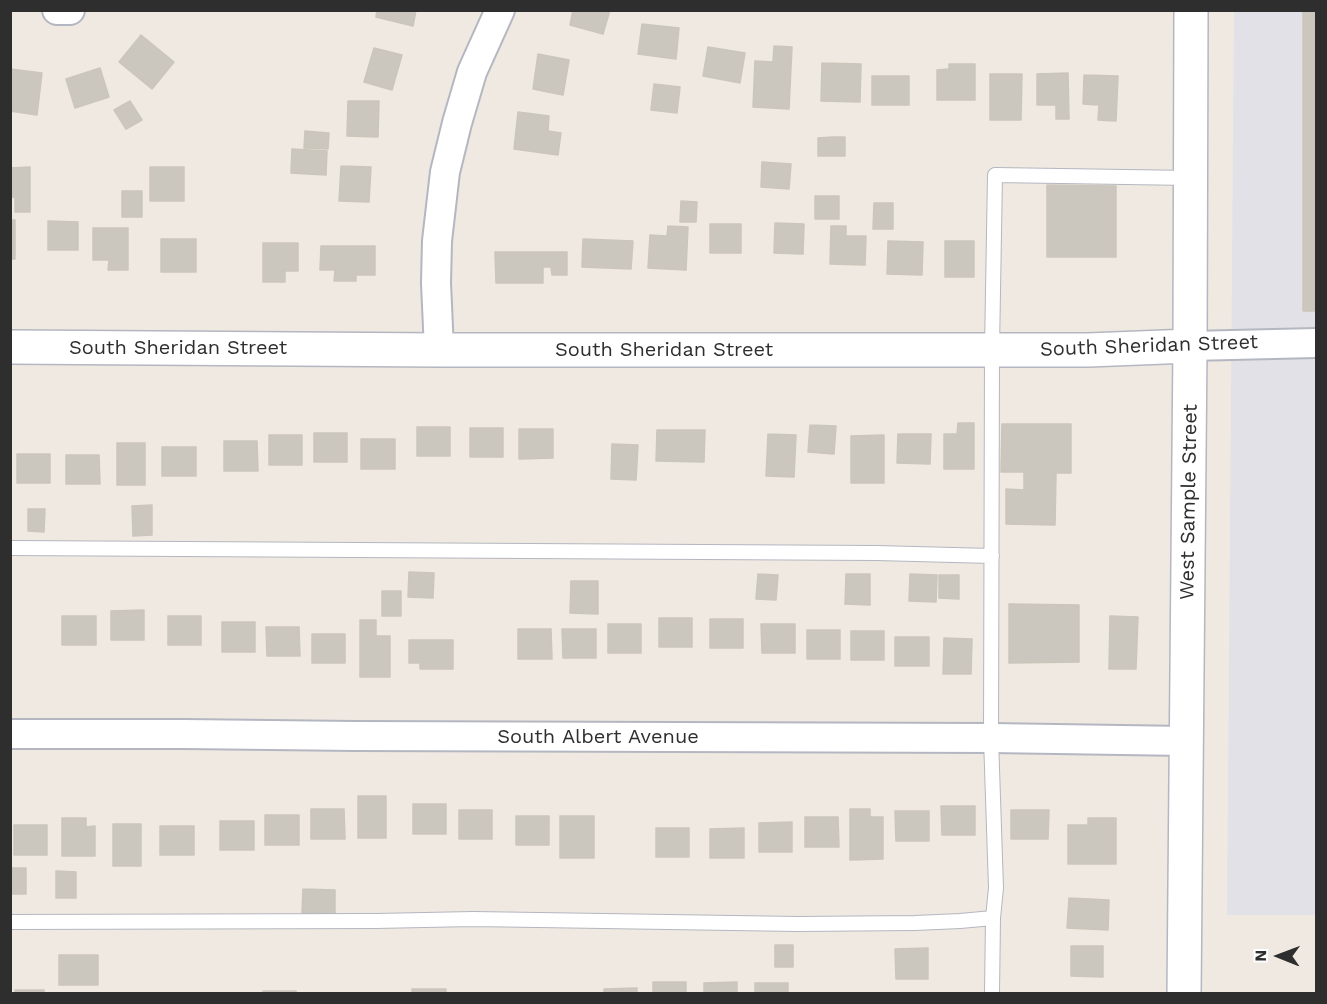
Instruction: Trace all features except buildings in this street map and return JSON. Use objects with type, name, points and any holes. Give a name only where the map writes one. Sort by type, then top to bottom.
[{"type":"street","points":[[57,10],[70,10]]},
{"type":"street","points":[[439,350],[437,241],[445,172],[472,72],[500,10]]},
{"type":"street","name":"West Sample Street","points":[[1184,993],[1191,10]]},
{"type":"street","name":"South Sheridan Street","points":[[10,347],[439,350],[1088,350],[1317,343]]},
{"type":"street","name":"South Albert Avenue","points":[[10,734],[991,738],[1186,741]]},
{"type":"lane","points":[[992,993],[993,918],[996,888],[991,738],[995,175],[1191,178]]},
{"type":"lane","points":[[10,548],[876,553],[992,556]]},
{"type":"lane","points":[[10,922],[376,921],[473,918],[810,924],[915,923],[993,918]]},
{"type":"shaded area","points":[[1234,11],[1316,11],[1316,915],[1227,915]]}]
